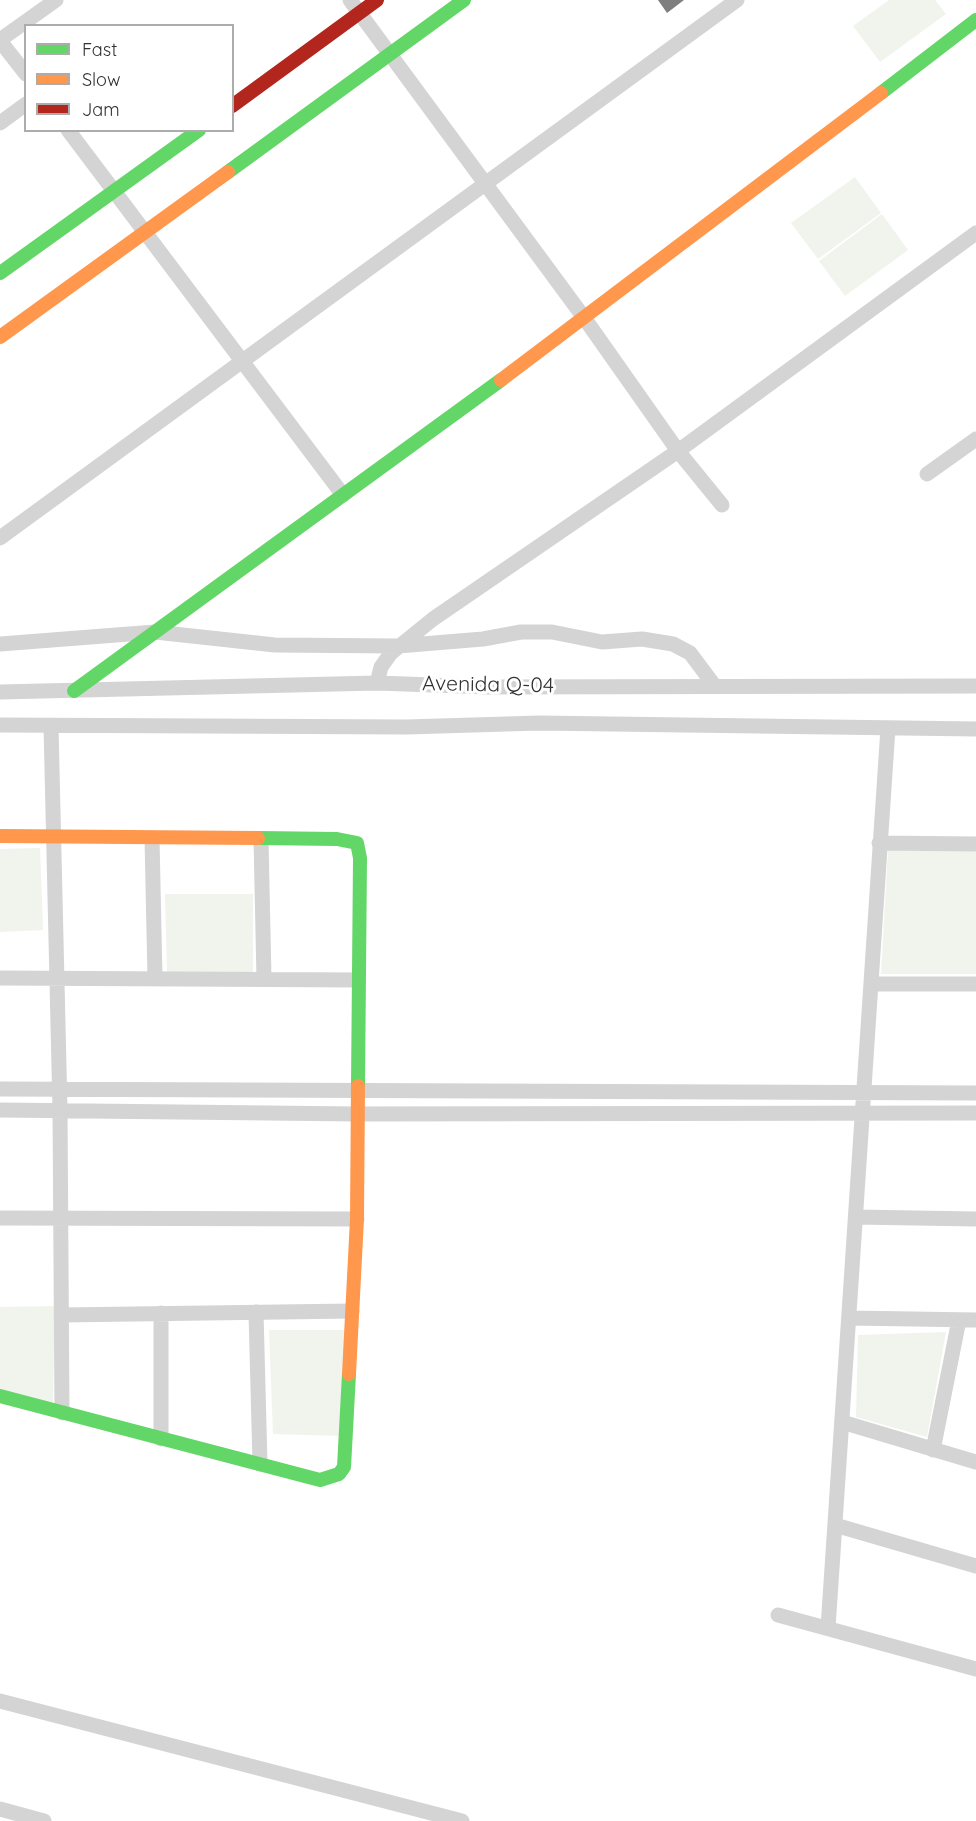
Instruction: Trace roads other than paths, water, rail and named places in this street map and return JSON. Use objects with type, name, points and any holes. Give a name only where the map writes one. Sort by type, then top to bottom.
[{"type":"street","points":[[24,71],[0,40],[56,0]]},
{"type":"street","points":[[234,104],[355,6],[377,0]]},
{"type":"street","points":[[0,337],[464,0]]},
{"type":"street","points":[[0,538],[737,0]]},
{"type":"street","points":[[355,6],[585,319],[678,451],[722,505]]},
{"type":"street","points":[[74,691],[585,319],[976,20]]},
{"type":"street","points":[[0,123],[24,105]]},
{"type":"street","points":[[70,132],[343,495]]},
{"type":"street","points":[[0,273],[196,132]]},
{"type":"street","points":[[377,683],[381,667],[398,646],[433,619],[678,451],[976,233]]},
{"type":"street","points":[[927,474],[976,439]]},
{"type":"street","points":[[0,644],[155,632],[275,645],[398,646],[483,639],[521,632],[552,632],[602,642],[642,639],[673,645],[690,653],[714,685]]},
{"type":"street","name":"Avenida Q-04","points":[[0,692],[377,683],[488,687],[976,686]]},
{"type":"street","points":[[0,725],[407,727],[538,723],[976,729]]},
{"type":"street","points":[[51,726],[60,1110],[62,1413]]},
{"type":"street","points":[[828,1628],[888,728]]},
{"type":"street","points":[[0,836],[337,839],[357,843],[360,858],[357,1219],[344,1467],[339,1474],[320,1480],[0,1396]]},
{"type":"street","points":[[152,838],[155,978]]},
{"type":"street","points":[[261,839],[264,979]]},
{"type":"street","points":[[879,843],[976,844]]},
{"type":"street","points":[[0,978],[358,980]]},
{"type":"street","points":[[871,984],[976,984]]},
{"type":"street","points":[[0,1089],[976,1093]]},
{"type":"street","points":[[461,1092],[461,1119]]},
{"type":"street","points":[[767,1120],[768,1092]]},
{"type":"street","points":[[0,1110],[357,1114],[461,1119],[767,1120],[864,1113],[976,1113]]},
{"type":"street","points":[[856,1217],[976,1219]]},
{"type":"street","points":[[0,1218],[357,1219]]},
{"type":"street","points":[[61,1315],[352,1311]]},
{"type":"street","points":[[256,1312],[260,1464]]},
{"type":"street","points":[[161,1314],[161,1439]]},
{"type":"street","points":[[849,1318],[976,1320]]},
{"type":"street","points":[[933,1450],[959,1320]]},
{"type":"street","points":[[842,1422],[976,1462]]},
{"type":"street","points":[[835,1525],[976,1566]]},
{"type":"street","points":[[778,1616],[976,1669]]},
{"type":"street","points":[[0,1701],[462,1821]]},
{"type":"street","points":[[0,1809],[44,1821]]}]
